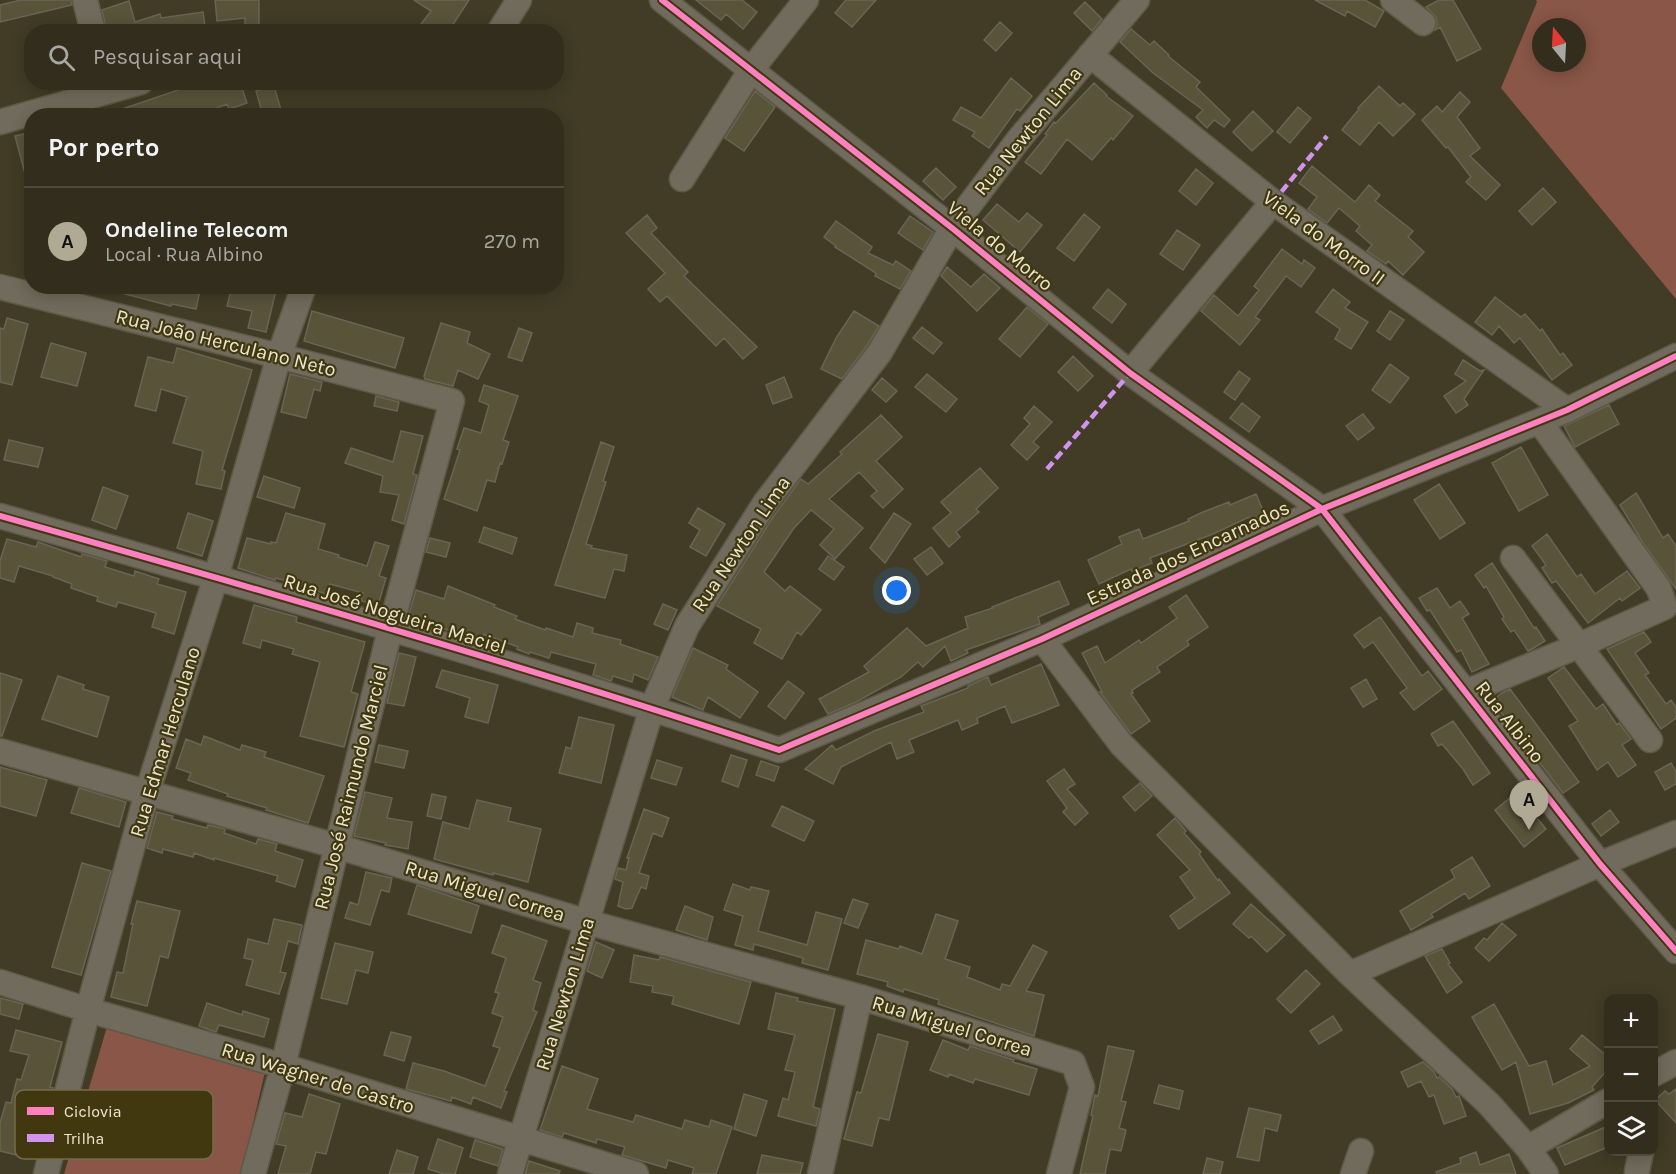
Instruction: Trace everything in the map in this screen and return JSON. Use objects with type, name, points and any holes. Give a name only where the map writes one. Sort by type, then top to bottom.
[{"type":"street","points":[[85,0],[91,24]]},
{"type":"street","points":[[504,24],[519,0]]},
{"type":"street","name":"Viela do Morro","points":[[662,0],[952,228],[1130,373],[1322,509]]},
{"type":"street","points":[[682,179],[751,70],[806,0]]},
{"type":"street","name":"Rua Newton Lima","points":[[510,1174],[652,708],[687,626],[765,503],[880,352],[952,228],[1019,139],[1137,0]]},
{"type":"street","points":[[1393,0],[1423,23]]},
{"type":"street","name":"Viela do Morro II","points":[[1090,55],[1273,202],[1567,410]]},
{"type":"street","points":[[43,108],[98,90]]},
{"type":"street","points":[[0,122],[24,114]]},
{"type":"street","points":[[1130,373],[1273,202]]},
{"type":"street","name":"Rua João Herculano Neto","points":[[0,287],[24,293]]},
{"type":"street","name":"Rua João Herculano Neto","points":[[28,294],[452,401]]},
{"type":"street","name":"Rua Edmar Herculano","points":[[68,1090],[147,793],[216,577],[279,356],[301,294]]},
{"type":"street","name":"Estrada dos Encarnados","points":[[779,750],[1042,639],[1322,509],[1540,422],[1676,356]]},
{"type":"street","name":"Rua José Raimundo Marciel","points":[[253,1174],[283,1066],[390,630],[452,401]]},
{"type":"street","points":[[1466,692],[1665,607],[1659,589],[1540,422]]},
{"type":"street","name":"Rua Albino","points":[[1322,509],[1600,864],[1676,951]]},
{"type":"street","name":"Rua José Nogueira Maciel","points":[[0,516],[216,577],[652,708],[779,750]]},
{"type":"street","points":[[1513,558],[1650,740]]},
{"type":"street","points":[[1042,639],[1121,744],[1350,974],[1489,1104],[1528,1148],[1546,1174]]},
{"type":"street","name":"Rua Miguel Correa","points":[[0,751],[336,846],[587,922],[860,997],[1073,1063],[1082,1087],[1059,1174]]},
{"type":"street","points":[[1350,974],[1676,833]]},
{"type":"street","name":"Rua Wagner de Castro","points":[[0,982],[636,1174]]},
{"type":"street","points":[[820,1174],[860,997]]},
{"type":"street","points":[[1658,1072],[1676,1062]]},
{"type":"street","points":[[1658,1075],[1676,1074]]},
{"type":"street","points":[[1528,1148],[1606,1102]]},
{"type":"street","points":[[1353,1174],[1361,1152]]},
{"type":"street","name":"Rua Edmar Herculano","points":[[46,1174],[50,1159]]},
{"type":"shaded area","points":[[1536,0],[1676,0],[1676,299],[1501,88]]},
{"type":"shaded area","points":[[108,1023],[265,1072],[241,1174],[64,1174],[68,1159],[213,1159],[213,1090],[88,1090]]},
{"type":"building","points":[[21,0],[71,0],[72,5],[0,22],[0,5]]},
{"type":"building","points":[[215,0],[259,0],[259,24],[245,24],[245,18],[217,21]]},
{"type":"building","points":[[414,0],[469,0],[453,24],[421,24],[431,11]]},
{"type":"building","points":[[696,0],[742,0],[757,12],[743,29],[726,14],[721,20]]},
{"type":"building","points":[[846,0],[876,0],[852,27],[835,13]]},
{"type":"building","points":[[1315,0],[1365,0],[1384,11],[1375,27],[1347,11],[1345,16]]},
{"type":"building","points":[[1439,0],[1453,0],[1481,49],[1457,61],[1440,27],[1435,30],[1436,17],[1426,7]]},
{"type":"building","points":[[129,1],[135,22],[160,14],[161,18],[203,12],[205,24],[105,24],[102,10]]},
{"type":"building","points":[[1085,2],[1102,19],[1092,31],[1074,13]]},
{"type":"building","points":[[1000,22],[1012,33],[996,51],[984,40]]},
{"type":"building","points":[[1131,29],[1150,45],[1154,41],[1168,56],[1200,82],[1196,87],[1230,120],[1224,127],[1214,120],[1207,128],[1196,117],[1203,110],[1153,73],[1120,42]]},
{"type":"building","points":[[1011,78],[1032,96],[1020,111],[1017,109],[989,148],[972,136],[975,132],[953,120],[961,107],[981,118]]},
{"type":"building","points":[[1094,83],[1106,96],[1133,116],[1092,160],[1067,139],[1041,174],[1025,162],[1047,135],[1045,134],[1054,122],[1056,123]]},
{"type":"building","points":[[1379,86],[1400,106],[1403,103],[1415,114],[1393,136],[1379,122],[1360,145],[1342,130],[1358,108]]},
{"type":"building","points":[[178,90],[243,90],[247,103],[232,108],[229,108],[227,104],[217,108],[125,108]]},
{"type":"building","points":[[275,90],[280,108],[261,108],[256,91]]},
{"type":"building","points":[[755,91],[775,107],[744,151],[725,138]]},
{"type":"building","points":[[1460,92],[1470,102],[1457,117],[1480,148],[1470,156],[1500,185],[1486,200],[1466,182],[1471,177],[1448,147],[1446,148],[1422,120],[1437,106],[1442,112]]},
{"type":"building","points":[[1298,107],[1311,118],[1290,143],[1277,132]]},
{"type":"building","points":[[1253,111],[1273,131],[1252,151],[1233,132]]},
{"type":"building","points":[[24,134],[24,170],[15,136]]},
{"type":"building","points":[[1312,166],[1355,202],[1369,185],[1380,195],[1375,201],[1413,231],[1408,237],[1424,252],[1403,275],[1388,261],[1386,264],[1367,251],[1372,245],[1356,231],[1360,226],[1339,208],[1327,223],[1308,209],[1317,197],[1299,183]]},
{"type":"building","points":[[936,168],[956,187],[943,200],[923,181]]},
{"type":"building","points":[[1196,169],[1213,183],[1196,205],[1179,191]]},
{"type":"building","points":[[1543,188],[1556,202],[1532,225],[1519,211]]},
{"type":"building","points":[[997,204],[1019,222],[1027,213],[1042,225],[1020,252],[983,220]]},
{"type":"building","points":[[1084,214],[1100,227],[1074,261],[1057,248]]},
{"type":"building","points":[[647,215],[657,228],[651,233],[688,272],[684,276],[757,347],[743,359],[724,338],[716,346],[667,296],[660,302],[648,289],[665,273],[626,233]]},
{"type":"building","points":[[910,216],[933,232],[923,250],[898,233]]},
{"type":"building","points":[[836,221],[872,247],[868,253],[893,265],[896,261],[911,271],[900,289],[875,276],[876,273],[835,247],[824,237]]},
{"type":"building","points":[[1177,230],[1200,245],[1183,270],[1160,254]]},
{"type":"building","points":[[1282,249],[1302,264],[1304,260],[1315,268],[1301,287],[1286,276],[1255,317],[1260,320],[1240,345],[1201,311],[1214,295],[1238,316],[1259,290],[1254,286]]},
{"type":"building","points":[[947,267],[971,287],[984,274],[1000,288],[977,311],[941,276]]},
{"type":"building","points":[[1108,289],[1126,304],[1112,323],[1093,308]]},
{"type":"building","points":[[1333,289],[1350,302],[1345,308],[1368,322],[1351,349],[1335,339],[1340,329],[1316,312]]},
{"type":"building","points":[[125,294],[199,294],[196,309],[172,304],[171,306]]},
{"type":"building","points":[[230,294],[275,294],[266,332],[248,328],[252,311],[227,306]]},
{"type":"building","points":[[1495,297],[1521,317],[1525,314],[1540,331],[1542,329],[1560,355],[1563,353],[1572,365],[1552,380],[1520,338],[1514,343],[1499,326],[1492,335],[1475,322]]},
{"type":"building","points":[[1027,307],[1048,324],[1020,357],[999,339]]},
{"type":"building","points":[[312,311],[404,338],[395,368],[304,341]]},
{"type":"building","points":[[854,311],[879,326],[842,379],[821,369],[836,338]]},
{"type":"building","points":[[1390,311],[1404,320],[1390,340],[1377,331]]},
{"type":"building","points":[[7,318],[28,324],[12,385],[0,382],[0,328],[4,329]]},
{"type":"building","points":[[441,323],[470,332],[467,343],[490,354],[478,379],[458,370],[453,386],[425,379]]},
{"type":"building","points":[[922,327],[942,343],[933,354],[913,338]]},
{"type":"building","points":[[519,328],[532,333],[522,361],[508,357]]},
{"type":"building","points":[[51,343],[86,353],[77,386],[41,377]]},
{"type":"building","points":[[177,348],[252,370],[222,470],[225,471],[221,489],[196,484],[203,451],[173,443],[187,397],[161,389],[156,411],[135,406],[148,357],[173,363]]},
{"type":"building","points":[[1073,356],[1093,376],[1078,391],[1058,372]]},
{"type":"building","points":[[1463,360],[1480,371],[1484,370],[1464,399],[1468,405],[1456,413],[1444,396],[1466,381],[1455,374]]},
{"type":"building","points":[[1390,364],[1409,378],[1390,403],[1372,390]]},
{"type":"building","points":[[1239,371],[1250,379],[1235,400],[1224,392]]},
{"type":"building","points":[[290,374],[322,382],[320,391],[314,389],[306,418],[281,412]]},
{"type":"building","points":[[927,374],[957,399],[946,412],[915,387]]},
{"type":"building","points":[[784,377],[792,397],[773,404],[766,385]]},
{"type":"building","points":[[882,378],[897,391],[886,402],[872,390]]},
{"type":"building","points":[[484,385],[518,396],[503,440],[509,442],[502,464],[500,463],[495,482],[487,480],[477,511],[444,499],[460,450],[457,449],[464,428],[481,433],[489,405],[479,401]]},
{"type":"building","points":[[376,396],[399,402],[397,411],[374,406]]},
{"type":"building","points":[[1242,403],[1260,417],[1249,432],[1230,418]]},
{"type":"building","points":[[1609,405],[1619,424],[1575,447],[1564,426]]},
{"type":"building","points":[[1034,406],[1052,422],[1033,442],[1039,447],[1027,460],[1011,445],[1030,424],[1024,418]]},
{"type":"building","points":[[1363,414],[1374,428],[1358,440],[1346,426]]},
{"type":"building","points":[[881,415],[902,437],[876,461],[903,489],[883,508],[871,496],[877,491],[859,472],[829,499],[863,528],[835,559],[820,545],[834,529],[811,510],[794,528],[764,572],[785,591],[790,586],[821,610],[801,635],[797,632],[782,659],[754,643],[761,629],[717,606],[773,517],[801,479],[808,484]]},
{"type":"building","points":[[401,431],[423,436],[413,474],[417,475],[404,524],[392,520],[399,495],[380,492],[383,476],[345,463],[351,448],[393,462]]},
{"type":"building","points":[[9,440],[43,448],[38,467],[4,460]]},
{"type":"building","points":[[601,442],[614,447],[603,481],[606,482],[586,544],[592,546],[591,548],[627,555],[624,571],[614,569],[605,598],[555,585]]},
{"type":"building","points":[[1521,447],[1548,495],[1519,511],[1492,463]]},
{"type":"building","points":[[980,468],[998,488],[976,509],[979,512],[956,532],[960,537],[949,547],[933,528],[951,513],[941,502]]},
{"type":"building","points":[[264,476],[300,488],[294,508],[257,497]]},
{"type":"building","points":[[1439,484],[1465,523],[1440,539],[1414,500]]},
{"type":"building","points":[[103,487],[128,496],[116,529],[92,520]]},
{"type":"building","points":[[1636,493],[1663,538],[1668,534],[1676,546],[1676,589],[1643,543],[1620,505]]},
{"type":"building","points":[[1256,494],[1265,515],[1250,521],[1249,517],[1213,534],[1150,558],[1152,563],[1132,571],[1131,569],[1099,584],[1088,560],[1122,544],[1119,537],[1139,529],[1143,539],[1189,521],[1188,519],[1203,512],[1229,502],[1230,505]]},
{"type":"building","points":[[698,508],[725,524],[706,556],[690,547],[700,530],[689,523]]},
{"type":"building","points":[[188,513],[213,521],[202,556],[177,548]]},
{"type":"building","points":[[286,513],[325,524],[318,549],[339,555],[338,557],[367,566],[375,542],[389,546],[379,576],[386,578],[378,605],[361,601],[363,593],[330,584],[326,594],[238,568],[247,538],[271,544],[271,542],[276,543]]},
{"type":"building","points":[[894,513],[911,524],[885,563],[870,548]]},
{"type":"building","points":[[484,527],[517,538],[512,554],[479,542]]},
{"type":"building","points":[[1547,534],[1577,577],[1581,574],[1595,594],[1627,571],[1640,588],[1622,601],[1620,598],[1588,623],[1556,581],[1552,583],[1542,568],[1546,565],[1532,546]]},
{"type":"building","points":[[430,538],[450,543],[446,557],[426,552]]},
{"type":"building","points":[[7,539],[36,547],[38,542],[81,557],[82,554],[107,561],[105,567],[134,576],[135,571],[159,579],[157,584],[186,592],[174,634],[152,627],[156,613],[118,602],[116,607],[97,601],[98,597],[71,588],[72,584],[53,576],[19,566],[14,582],[0,578],[0,561]]},
{"type":"building","points":[[931,547],[943,563],[927,575],[914,559]]},
{"type":"building","points":[[828,556],[844,567],[834,580],[819,569]]},
{"type":"building","points":[[1492,563],[1545,641],[1528,651],[1514,630],[1511,632],[1486,586],[1484,588],[1475,575]]},
{"type":"building","points":[[1059,581],[1069,604],[1038,617],[1040,624],[966,650],[968,653],[951,661],[945,646],[923,667],[918,662],[901,677],[856,702],[828,714],[819,699],[869,672],[864,666],[907,628],[926,646],[968,628],[965,617]]},
{"type":"building","points":[[448,586],[495,605],[494,607],[517,616],[515,619],[545,630],[546,628],[573,637],[577,623],[593,628],[592,633],[621,640],[620,644],[658,657],[648,680],[634,674],[632,682],[613,676],[611,681],[593,675],[596,664],[551,652],[549,658],[530,652],[529,654],[517,649],[518,647],[484,634],[482,639],[452,628],[451,631],[408,618],[416,590],[444,599]]},
{"type":"building","points":[[1437,588],[1450,608],[1460,601],[1469,614],[1462,618],[1489,664],[1472,672],[1461,650],[1457,652],[1430,610],[1427,611],[1419,598]]},
{"type":"building","points":[[1186,595],[1208,627],[1187,641],[1189,645],[1157,667],[1160,672],[1132,690],[1131,694],[1150,721],[1131,734],[1100,692],[1102,692],[1082,653],[1097,646],[1105,663],[1139,640],[1141,643],[1177,618],[1169,607]]},
{"type":"building","points":[[663,604],[677,610],[668,630],[654,624]]},
{"type":"building","points":[[254,605],[297,617],[296,622],[365,642],[351,692],[358,694],[344,747],[300,736],[320,662],[292,654],[294,649],[262,640],[260,648],[243,643]]},
{"type":"building","points":[[1380,617],[1422,676],[1428,671],[1442,689],[1414,710],[1400,693],[1407,688],[1373,642],[1364,648],[1354,635]]},
{"type":"building","points":[[1644,632],[1651,642],[1635,653],[1649,673],[1645,675],[1666,704],[1671,700],[1676,707],[1676,718],[1661,729],[1607,649]]},
{"type":"building","points":[[693,648],[728,665],[726,669],[758,692],[740,718],[708,697],[703,710],[672,697]]},
{"type":"building","points":[[399,653],[416,657],[404,706],[387,703]]},
{"type":"building","points":[[1041,664],[1059,705],[1012,723],[1005,706],[977,718],[978,723],[962,730],[958,720],[909,740],[914,752],[897,759],[891,742],[841,767],[833,784],[805,769],[832,745],[836,750],[874,731],[924,712],[921,706],[968,688],[988,677],[991,685]]},
{"type":"building","points":[[1564,667],[1596,709],[1603,704],[1617,725],[1619,723],[1631,739],[1622,745],[1636,765],[1618,777],[1608,762],[1597,770],[1569,726],[1578,721],[1548,678]]},
{"type":"building","points":[[442,670],[498,685],[488,723],[465,717],[470,698],[436,687]]},
{"type":"building","points":[[0,673],[22,680],[2,736],[0,736]]},
{"type":"building","points":[[58,676],[84,685],[83,689],[109,697],[97,737],[42,719]]},
{"type":"building","points":[[1366,679],[1377,699],[1363,707],[1351,688]]},
{"type":"building","points":[[788,681],[804,693],[785,719],[768,706]]},
{"type":"building","points":[[1510,689],[1579,782],[1563,793],[1492,701]]},
{"type":"building","points":[[579,717],[614,725],[601,783],[559,773],[566,747],[571,749]]},
{"type":"building","points":[[1453,721],[1490,773],[1473,785],[1463,769],[1442,744],[1438,746],[1431,734]]},
{"type":"building","points":[[204,736],[240,750],[242,745],[266,752],[264,757],[324,776],[308,823],[266,810],[267,808],[227,796],[228,794],[188,780],[191,773],[176,768],[186,739],[201,745]]},
{"type":"building","points":[[379,745],[408,751],[404,768],[375,762]]},
{"type":"building","points":[[731,755],[747,760],[738,787],[722,781]]},
{"type":"building","points":[[657,760],[682,768],[676,785],[651,778]]},
{"type":"building","points":[[761,761],[779,767],[774,781],[756,775]]},
{"type":"building","points":[[1671,763],[1676,772],[1676,784],[1665,790],[1655,772]]},
{"type":"building","points":[[0,767],[47,780],[36,816],[0,806]]},
{"type":"building","points":[[1064,769],[1075,784],[1067,789],[1088,813],[1075,825],[1063,812],[1067,808],[1047,781]]},
{"type":"building","points":[[1140,783],[1152,796],[1135,811],[1123,797]]},
{"type":"building","points":[[79,788],[126,802],[119,827],[71,813]]},
{"type":"building","points":[[365,792],[392,798],[387,818],[412,822],[408,849],[354,836]]},
{"type":"building","points":[[1516,793],[1546,829],[1524,847],[1495,810]]},
{"type":"building","points":[[432,794],[446,797],[441,819],[427,816]]},
{"type":"building","points":[[477,800],[511,808],[508,821],[541,829],[528,882],[434,859],[443,822],[469,829]]},
{"type":"building","points":[[782,806],[814,821],[804,841],[772,826]]},
{"type":"building","points":[[644,809],[669,818],[662,837],[653,833],[639,873],[649,876],[646,889],[641,887],[632,908],[626,909],[618,906],[623,882],[615,879],[618,868],[626,870],[629,858],[627,858]]},
{"type":"building","points":[[1610,810],[1619,822],[1601,836],[1592,824]]},
{"type":"building","points":[[157,812],[173,816],[172,819],[207,828],[208,825],[225,829],[224,833],[256,844],[258,839],[277,844],[275,851],[303,860],[295,887],[276,881],[278,876],[214,858],[214,860],[194,853],[193,857],[163,849],[162,853],[147,848]]},
{"type":"building","points":[[1175,818],[1186,831],[1184,833],[1201,852],[1199,854],[1218,881],[1219,879],[1230,893],[1179,929],[1170,916],[1195,898],[1180,877],[1190,870],[1157,835]]},
{"type":"building","points":[[1472,857],[1490,886],[1469,899],[1465,893],[1431,914],[1433,917],[1411,930],[1400,911],[1455,878],[1451,870]]},
{"type":"building","points":[[82,863],[111,871],[81,975],[52,967]]},
{"type":"building","points":[[366,872],[392,878],[389,892],[381,890],[370,925],[345,918],[350,902],[358,905]]},
{"type":"building","points":[[733,884],[750,890],[751,887],[769,891],[758,931],[807,945],[816,912],[842,919],[828,970],[802,963],[803,958],[754,944],[753,950],[735,945],[743,916],[724,910]]},
{"type":"building","points":[[417,885],[479,906],[471,933],[408,914]]},
{"type":"building","points":[[853,899],[868,904],[858,928],[844,923]]},
{"type":"building","points":[[137,901],[180,911],[168,958],[160,956],[147,1006],[111,997],[117,972],[123,973]]},
{"type":"building","points":[[1251,904],[1285,935],[1267,952],[1251,936],[1249,938],[1233,924]]},
{"type":"building","points":[[685,906],[713,917],[707,940],[676,930]]},
{"type":"building","points":[[936,914],[958,921],[945,959],[970,967],[967,977],[1000,990],[1002,984],[1010,986],[1033,945],[1047,952],[1026,991],[1044,995],[1034,1036],[938,1004],[939,1000],[904,989],[903,992],[887,986],[888,982],[857,974],[866,940],[899,949],[900,946],[922,954]]},
{"type":"building","points":[[274,919],[302,925],[298,944],[288,941],[280,972],[286,973],[279,994],[246,985],[253,960],[244,958],[248,939],[268,944]]},
{"type":"building","points":[[1502,923],[1516,935],[1489,961],[1475,948],[1484,938],[1487,940]]},
{"type":"building","points":[[502,925],[547,941],[533,980],[541,983],[533,1010],[537,1012],[504,1091],[507,1092],[501,1108],[473,1097],[471,1104],[452,1097],[451,1101],[406,1089],[413,1063],[444,1071],[485,1086],[500,1048],[493,1046],[503,1017],[492,1013],[499,993],[495,992],[506,958],[492,953]]},
{"type":"building","points":[[596,942],[614,950],[602,978],[587,971]]},
{"type":"building","points":[[335,943],[373,952],[368,973],[356,970],[347,1004],[321,998]]},
{"type":"building","points":[[1442,949],[1450,963],[1448,964],[1462,982],[1447,993],[1425,956]]},
{"type":"building","points":[[634,955],[659,960],[660,957],[751,982],[739,1024],[672,1004],[674,996],[652,992],[653,986],[630,982]]},
{"type":"building","points":[[1306,970],[1320,984],[1291,1013],[1277,999]]},
{"type":"building","points":[[776,993],[798,998],[797,1001],[835,1009],[813,1107],[820,1109],[816,1126],[778,1116],[783,1098],[788,1100],[795,1072],[785,1070],[795,1035],[768,1029]]},
{"type":"building","points":[[0,998],[23,1004],[19,1019],[0,1014]]},
{"type":"building","points":[[207,1003],[242,1015],[243,1011],[269,1019],[264,1037],[219,1025],[216,1032],[199,1026]]},
{"type":"building","points":[[1494,1004],[1529,1066],[1546,1061],[1553,1085],[1590,1066],[1570,1049],[1582,1035],[1604,1054],[1604,1074],[1592,1087],[1594,1090],[1568,1103],[1530,1114],[1516,1062],[1502,1070],[1472,1017]]},
{"type":"building","points":[[1333,1016],[1342,1030],[1319,1044],[1310,1031]]},
{"type":"building","points":[[16,1030],[62,1042],[50,1087],[52,1090],[15,1090],[15,1155],[0,1151],[0,1123],[6,1102],[11,1103],[17,1079],[21,1080],[29,1055],[10,1051]]},
{"type":"building","points":[[391,1032],[411,1037],[404,1061],[384,1055]]},
{"type":"building","points":[[878,1034],[908,1042],[889,1120],[879,1118],[872,1146],[844,1139],[857,1092],[861,1093]]},
{"type":"building","points":[[943,1040],[968,1050],[970,1046],[1037,1069],[1029,1095],[975,1079],[973,1083],[949,1074],[948,1077],[930,1070]]},
{"type":"building","points":[[1108,1046],[1134,1051],[1121,1101],[1126,1102],[1119,1128],[1126,1130],[1121,1151],[1110,1149],[1105,1174],[1080,1174],[1093,1116],[1091,1115],[1095,1095],[1098,1096]]},
{"type":"building","points":[[1423,1062],[1437,1078],[1439,1077],[1452,1089],[1456,1097],[1459,1096],[1466,1116],[1444,1124],[1434,1095],[1429,1097],[1421,1081],[1408,1087],[1401,1072]]},
{"type":"building","points":[[562,1066],[598,1079],[587,1109],[633,1122],[636,1115],[682,1129],[685,1120],[709,1127],[711,1120],[732,1127],[716,1174],[692,1174],[694,1168],[668,1160],[666,1168],[622,1155],[625,1147],[597,1139],[596,1143],[564,1133],[562,1137],[540,1130]]},
{"type":"building","points":[[1159,1085],[1183,1091],[1179,1109],[1154,1103]]},
{"type":"building","points":[[1676,1089],[1676,1123],[1658,1103],[1658,1097],[1665,1091],[1669,1094]]},
{"type":"building","points":[[309,1094],[340,1104],[326,1154],[316,1152],[310,1174],[278,1174],[286,1146],[276,1144],[285,1113],[302,1117]]},
{"type":"building","points":[[744,1094],[767,1101],[756,1136],[734,1129]]},
{"type":"building","points":[[1249,1108],[1281,1115],[1277,1131],[1265,1128],[1259,1161],[1237,1157]]},
{"type":"building","points":[[1604,1128],[1604,1149],[1565,1165],[1557,1148]]},
{"type":"building","points":[[438,1139],[463,1148],[455,1174],[444,1174],[428,1169]]},
{"type":"building","points":[[475,1140],[503,1149],[498,1166],[470,1157]]},
{"type":"building","points":[[397,1150],[418,1157],[413,1174],[389,1174]]},
{"type":"building","points":[[1476,1152],[1480,1165],[1509,1154],[1516,1174],[1437,1174],[1436,1172],[1461,1163],[1460,1158]]},
{"type":"building","points":[[762,1155],[803,1163],[800,1174],[757,1174]]},
{"type":"building","points":[[1207,1158],[1223,1162],[1220,1174],[1203,1174]]},
{"type":"building","points":[[529,1161],[560,1171],[559,1174],[525,1174]]},
{"type":"marked path","points":[[1273,202],[1327,136]]},
{"type":"marked path","points":[[1047,469],[1130,373]]},
{"type":"cycle path","points":[[662,0],[952,228],[1130,373],[1322,509],[1600,864],[1676,951]]},
{"type":"cycle path","points":[[0,516],[488,658],[779,750],[1042,639],[1322,509],[1567,410],[1676,356]]},
{"type":"place","name":"Ondeline Telecom","points":[[1529,830]]}]
